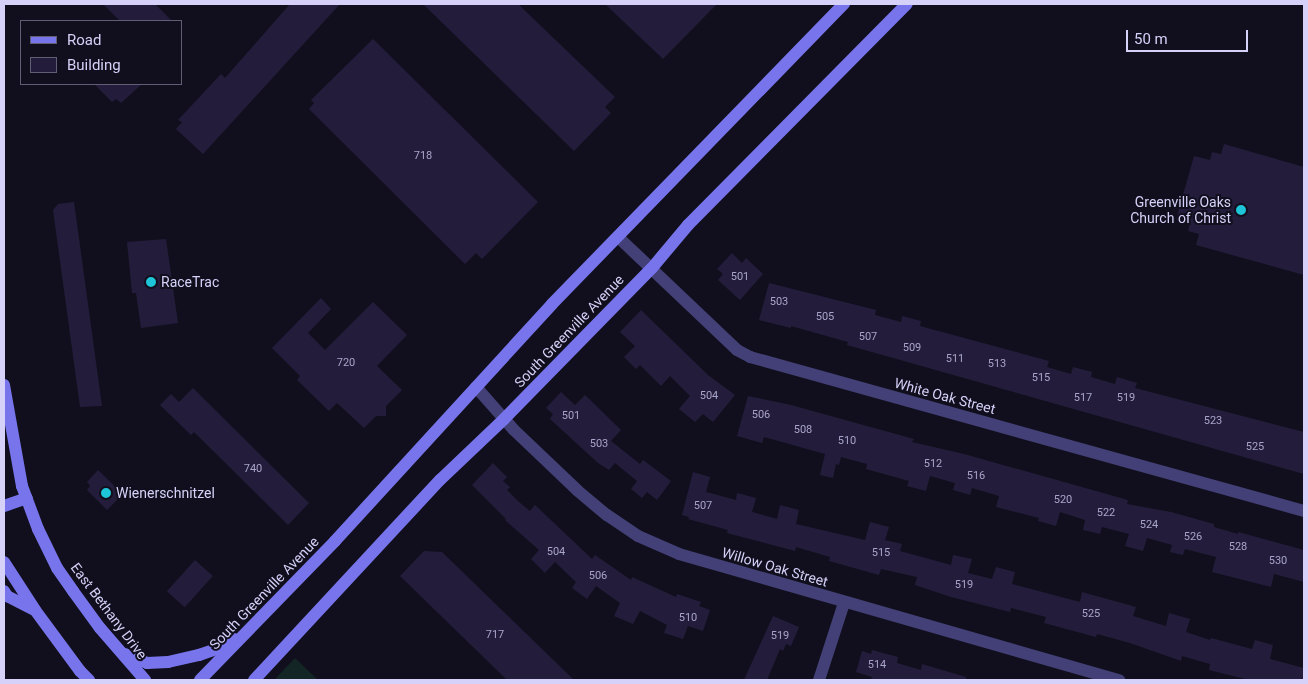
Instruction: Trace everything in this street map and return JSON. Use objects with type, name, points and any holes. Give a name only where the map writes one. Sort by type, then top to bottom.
[{"type":"main road","name":"South Greenville Avenue","points":[[200,680],[335,541],[552,304],[844,4]]},
{"type":"main road","name":"South Greenville Avenue","points":[[254,680],[440,480],[504,419],[652,268],[688,225],[907,4]]},
{"type":"main road","name":"East Bethany Drive","points":[[4,385],[11,434],[27,498],[38,528],[57,568],[100,628],[145,680]]},
{"type":"main road","points":[[4,506],[27,498]]},
{"type":"main road","points":[[4,562],[35,610],[80,672],[90,680]]},
{"type":"main road","points":[[4,591],[7,596],[35,610]]},
{"type":"main road","points":[[120,652],[147,663],[170,662],[219,648],[252,627]]},
{"type":"street","name":"White Oak Street","points":[[618,237],[737,350],[750,357],[1304,511]]},
{"type":"street","name":"Willow Oak Street","points":[[476,387],[504,419],[578,491],[606,515],[638,536],[679,554],[844,603],[1119,680]]},
{"type":"street","points":[[819,680],[844,603]]},
{"type":"green space","points":[[295,658],[318,680],[274,680]]},
{"type":"building","points":[[103,4],[155,4],[171,20],[119,20]]},
{"type":"building","points":[[290,4],[340,4],[203,154],[176,129],[182,122],[178,120],[221,74],[225,78]]},
{"type":"building","points":[[423,4],[518,4],[615,97],[605,107],[611,113],[574,151]]},
{"type":"building","points":[[605,4],[717,4],[663,59]]},
{"type":"building","points":[[373,39],[538,202],[482,259],[476,253],[465,264],[309,109],[314,103],[311,100]]},
{"type":"building","points":[[95,85],[141,85],[121,103],[116,99],[112,102]]},
{"type":"building","name":"Greenville Oaks Church of Christ","points":[[1224,144],[1304,167],[1304,275],[1196,245],[1199,234],[1188,231],[1190,223],[1176,220],[1194,156],[1210,160],[1212,152],[1221,154]]},
{"type":"building","points":[[74,202],[102,406],[80,407],[53,210],[58,204]]},
{"type":"building","name":"RaceTrac","points":[[166,239],[178,323],[141,328],[136,293],[132,293],[127,242]]},
{"type":"building","points":[[732,253],[742,263],[746,258],[763,274],[740,300],[718,280],[723,274],[717,269]]},
{"type":"building","points":[[769,283],[876,310],[875,315],[901,322],[902,316],[921,321],[920,326],[1049,361],[1047,367],[1071,374],[1073,367],[1092,372],[1091,377],[1115,384],[1117,377],[1137,383],[1135,388],[1304,432],[1304,474],[847,345],[848,342],[791,326],[791,328],[759,320]]},
{"type":"building","points":[[321,298],[331,309],[308,333],[325,350],[373,302],[407,335],[377,366],[402,390],[386,406],[386,416],[376,416],[364,428],[337,403],[329,411],[297,380],[300,376],[272,348]]},
{"type":"building","points":[[641,310],[708,375],[735,395],[713,422],[703,414],[695,422],[679,409],[690,396],[670,376],[661,386],[640,365],[636,369],[624,357],[635,346],[620,332]]},
{"type":"building","points":[[193,388],[309,503],[288,525],[194,432],[191,435],[160,405],[171,394],[179,402]]},
{"type":"building","points":[[561,392],[575,405],[585,395],[621,430],[611,441],[640,464],[643,460],[671,481],[657,500],[647,492],[642,498],[631,489],[637,481],[615,463],[609,470],[598,463],[550,419],[553,414],[546,408]]},
{"type":"building","points":[[748,396],[791,405],[914,439],[912,442],[964,454],[1128,500],[1127,504],[1171,512],[1214,524],[1214,527],[1238,534],[1238,532],[1304,550],[1304,582],[1274,574],[1271,587],[1212,572],[1216,557],[1185,549],[1183,555],[1170,552],[1172,545],[1147,538],[1143,551],[1125,546],[1129,534],[1102,527],[1100,534],[1083,530],[1085,520],[1060,512],[1056,526],[1038,521],[1039,518],[996,507],[999,496],[972,488],[970,495],[953,490],[955,483],[930,476],[926,491],[907,486],[909,481],[866,469],[867,464],[841,457],[839,465],[836,464],[833,478],[820,475],[825,454],[764,437],[762,443],[737,436]]},
{"type":"building","points":[[493,463],[507,477],[503,481],[510,487],[507,490],[519,502],[530,511],[535,505],[592,559],[595,555],[631,580],[632,577],[676,597],[677,594],[701,602],[699,606],[710,610],[703,631],[688,626],[683,639],[664,633],[667,625],[640,611],[633,624],[614,616],[620,603],[596,586],[587,599],[572,588],[576,582],[555,562],[545,573],[531,559],[539,550],[505,520],[472,485]]},
{"type":"building","name":"Wienerschnitzel","points":[[98,470],[123,494],[107,510],[87,490],[90,486],[87,482]]},
{"type":"building","points":[[693,472],[710,477],[706,492],[736,500],[737,493],[756,498],[752,512],[777,519],[780,505],[799,510],[796,524],[865,540],[870,522],[889,527],[885,540],[902,544],[900,551],[951,565],[953,555],[972,559],[968,573],[992,579],[996,567],[1015,572],[1012,584],[1080,602],[1082,592],[1136,607],[1133,616],[1166,626],[1169,613],[1190,619],[1186,632],[1210,640],[1211,638],[1252,649],[1255,640],[1273,645],[1270,659],[1304,668],[1304,680],[1249,680],[1209,670],[1210,664],[1182,656],[1181,661],[1130,643],[1097,634],[1096,637],[1044,623],[1046,617],[1011,608],[1010,612],[951,597],[915,585],[917,577],[881,569],[879,575],[829,561],[830,557],[796,547],[795,551],[727,533],[728,530],[688,519],[689,517],[682,515]]},
{"type":"building","points":[[424,551],[442,552],[574,680],[507,680],[400,576]]},
{"type":"building","points":[[195,560],[213,576],[185,607],[167,591]]},
{"type":"building","points":[[773,616],[799,627],[791,646],[786,644],[783,651],[780,649],[767,680],[744,680]]},
{"type":"building","points":[[872,650],[898,657],[897,663],[921,670],[922,664],[966,677],[966,680],[871,680],[872,677],[856,672],[862,651],[871,654]]},
{"type":"place","name":"Greenville Oaks Church of Christ","points":[[1241,210]]},
{"type":"place","name":"RaceTrac","points":[[151,282]]},
{"type":"place","name":"Wienerschnitzel","points":[[106,493]]}]
